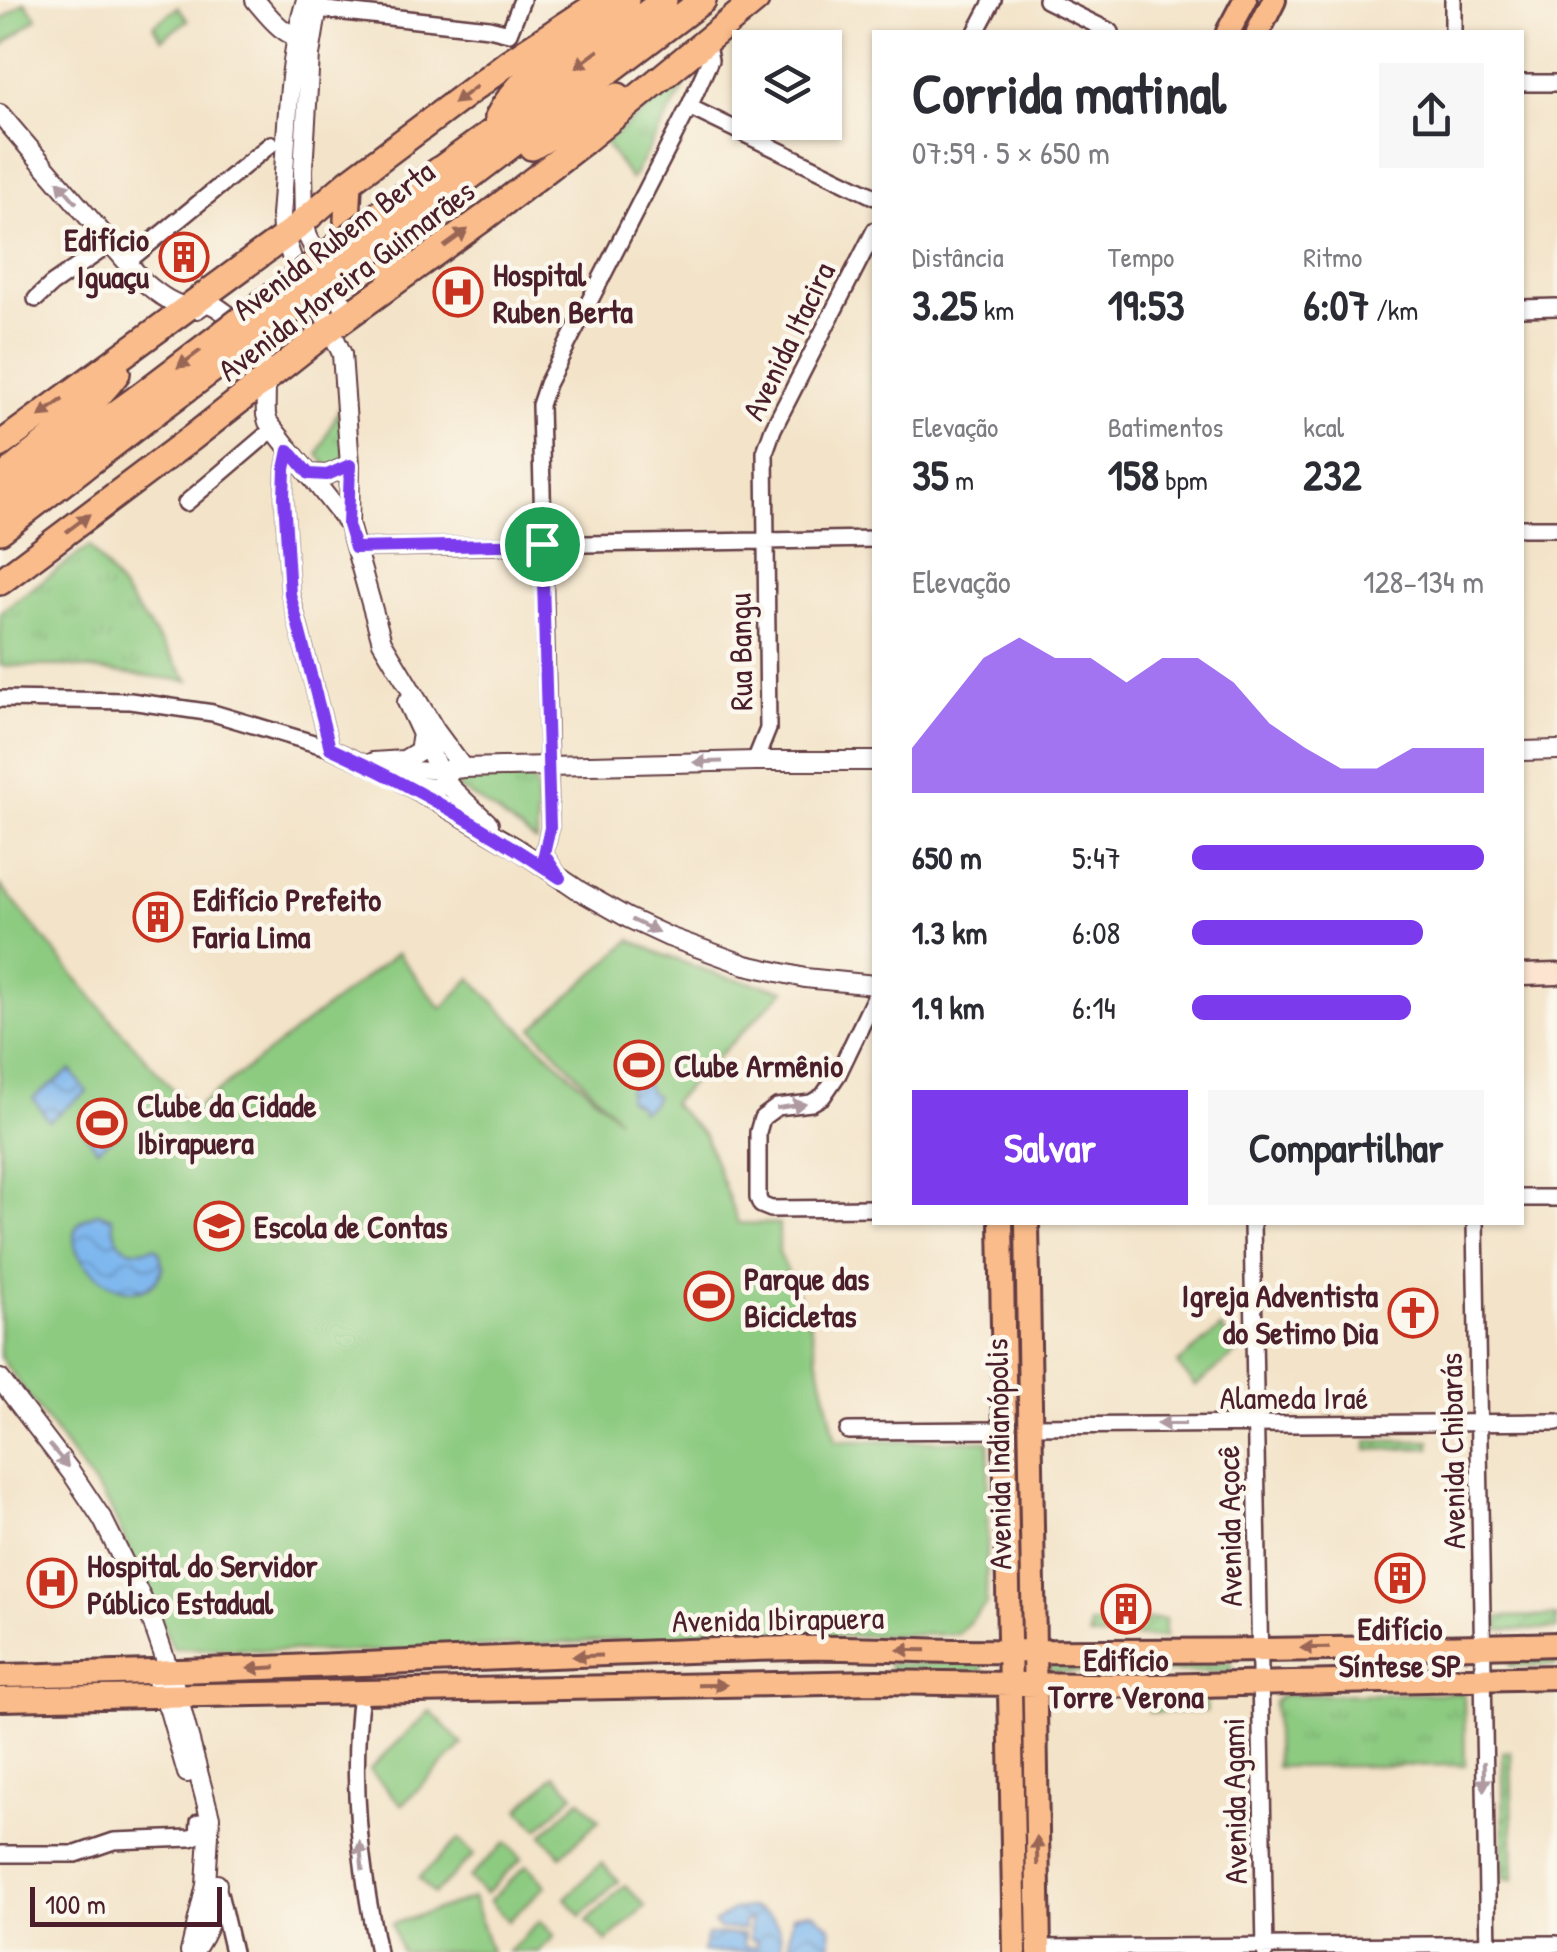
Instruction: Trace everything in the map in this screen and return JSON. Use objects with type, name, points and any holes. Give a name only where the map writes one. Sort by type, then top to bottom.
[{"type":"highway","name":"Avenida Rubem Berta","points":[[0,445],[294,229],[516,43],[578,19],[604,0]]},
{"type":"highway","points":[[488,135],[503,107],[542,64],[626,0]]},
{"type":"highway","name":"Avenida Rubem Berta","points":[[0,524],[78,441],[146,405],[414,203],[488,135],[664,0]]},
{"type":"highway","name":"Avenida Rubem Berta","points":[[414,203],[470,178],[703,0]]},
{"type":"highway","points":[[470,178],[594,112],[716,32],[756,0]]},
{"type":"highway","name":"Avenida Moreira Guimarães","points":[[0,582],[583,142],[716,32]]},
{"type":"highway","points":[[349,182],[346,209],[353,237],[377,263],[409,272]]},
{"type":"highway","points":[[0,480],[106,388],[124,355]]},
{"type":"main road","points":[[1229,30],[1245,0]]},
{"type":"main road","points":[[1259,30],[1274,0]]},
{"type":"main road","points":[[1524,975],[1557,974]]},
{"type":"main road","name":"Avenida Indianópolis","points":[[1001,1225],[1015,1952]]},
{"type":"main road","name":"Avenida Indianópolis","points":[[1027,1225],[1039,1950]]},
{"type":"main road","points":[[958,1651],[986,1632],[1008,1605]]},
{"type":"main road","name":"Avenida Ibirapuera","points":[[0,1699],[347,1664],[800,1648],[1259,1650],[1557,1644]]},
{"type":"main road","points":[[162,1650],[156,1664],[163,1682]]},
{"type":"main road","name":"Avenida Ibirapuera","points":[[0,1676],[361,1693],[876,1682],[1259,1685],[1557,1677]]},
{"type":"main road","points":[[1014,1898],[1027,1939],[1039,1950]]},
{"type":"street","points":[[255,0],[281,31],[305,40]]},
{"type":"street","points":[[464,768],[450,753],[382,642],[348,525],[350,465],[340,322],[308,238],[294,229],[302,170],[305,40],[314,3],[489,28],[516,43],[522,0]]},
{"type":"street","points":[[977,30],[993,0]]},
{"type":"street","points":[[1046,0],[1107,30]]},
{"type":"street","points":[[1452,0],[1453,30]]},
{"type":"street","points":[[528,852],[550,828],[540,422],[544,390],[689,106],[710,60],[716,32]]},
{"type":"street","points":[[1524,83],[1557,83]]},
{"type":"street","points":[[689,106],[872,196]]},
{"type":"street","points":[[0,114],[156,292],[186,308],[197,309],[206,302],[218,307],[248,338],[260,357],[266,380],[266,415],[273,429],[348,525]]},
{"type":"street","points":[[127,262],[271,144]]},
{"type":"street","name":"Avenida Itacira","points":[[766,541],[766,452],[773,429],[872,236]]},
{"type":"street","points":[[36,299],[100,252]]},
{"type":"street","points":[[1524,308],[1557,307]]},
{"type":"street","points":[[186,503],[273,429]]},
{"type":"street","points":[[289,450],[284,497],[290,594],[330,748]]},
{"type":"street","points":[[309,474],[327,475],[350,465]]},
{"type":"street","points":[[1524,528],[1557,528]]},
{"type":"street","points":[[355,548],[872,539]]},
{"type":"street","name":"Rua Bangu","points":[[756,761],[768,728],[766,541]]},
{"type":"street","points":[[400,673],[395,674],[451,788],[560,878],[628,918],[709,953],[805,978],[872,986]]},
{"type":"street","points":[[0,699],[156,704],[212,714],[330,748],[401,781],[528,852]]},
{"type":"street","points":[[373,762],[411,758],[419,751],[422,733]]},
{"type":"street","points":[[1524,751],[1557,750]]},
{"type":"street","points":[[351,757],[402,769],[440,771],[872,761]]},
{"type":"street","points":[[401,781],[451,788]]},
{"type":"street","points":[[872,1004],[823,1096],[811,1103],[777,1107],[762,1118],[758,1132],[758,1198],[761,1205],[772,1209],[872,1208]]},
{"type":"street","points":[[1524,1198],[1557,1198]]},
{"type":"street","name":"Avenida Açocê","points":[[1252,1225],[1259,1650]]},
{"type":"street","name":"Avenida Chibarás","points":[[1475,1225],[1488,1948]]},
{"type":"street","points":[[0,1378],[103,1520],[150,1615],[162,1650]]},
{"type":"street","name":"Alameda Iraé","points":[[1030,1426],[1557,1422]]},
{"type":"street","points":[[848,1432],[1004,1430]]},
{"type":"street","name":"Avenida Agami","points":[[1259,1650],[1264,1950]]},
{"type":"street","points":[[163,1682],[212,1887],[233,1952]]},
{"type":"street","points":[[361,1693],[354,1777],[362,1861],[378,1952]]},
{"type":"street","points":[[0,1854],[76,1854],[114,1841],[200,1832]]},
{"type":"street","points":[[191,1952],[208,1932],[212,1887]]},
{"type":"street","points":[[1039,1950],[1488,1948],[1557,1944]]},
{"type":"green space","points":[[25,2],[37,18],[2,46],[0,21]]},
{"type":"green space","points":[[178,7],[188,20],[162,39],[153,26]]},
{"type":"green space","points":[[680,82],[684,88],[631,180],[605,143]]},
{"type":"green space","points":[[339,409],[346,458],[332,468],[318,454]]},
{"type":"green space","points":[[90,546],[189,681],[63,666],[0,666],[0,612]]},
{"type":"green space","points":[[461,779],[533,780],[537,790],[537,842],[457,788],[455,781]]},
{"type":"green space","points":[[0,885],[192,1111],[397,953],[442,1009],[471,978],[618,1118],[533,1028],[631,940],[721,976],[785,990],[671,1103],[705,1136],[738,1223],[779,1224],[779,1252],[810,1324],[836,1441],[989,1441],[986,1604],[958,1634],[623,1640],[343,1652],[173,1648],[110,1507],[0,1357]]},
{"type":"green space","points":[[1221,1328],[1238,1352],[1195,1386],[1177,1364]]},
{"type":"green space","points":[[1367,1441],[1430,1441],[1430,1448],[1367,1450]]},
{"type":"green space","points":[[1557,1616],[1557,1629],[1497,1630],[1497,1617]]},
{"type":"green space","points":[[1146,1619],[1165,1619],[1165,1637],[1089,1637],[1089,1624],[1145,1624]]},
{"type":"green space","points":[[1557,1656],[1557,1665],[1510,1666],[1509,1657]]},
{"type":"green space","points":[[889,1663],[982,1663],[983,1672],[889,1671]]},
{"type":"green space","points":[[1050,1663],[1232,1663],[1233,1672],[1050,1672]]},
{"type":"green space","points":[[1464,1693],[1465,1765],[1276,1767],[1274,1702],[1281,1695]]},
{"type":"green space","points":[[1206,1694],[1206,1711],[1149,1712],[1149,1695]]},
{"type":"green space","points":[[430,1711],[463,1745],[402,1805],[369,1770]]},
{"type":"green space","points":[[1503,1752],[1511,1752],[1514,1879],[1504,1879]]},
{"type":"green space","points":[[555,1775],[574,1794],[538,1829],[519,1809]]},
{"type":"green space","points":[[580,1799],[599,1820],[561,1856],[542,1835]]},
{"type":"green space","points":[[459,1839],[474,1855],[434,1894],[419,1878]]},
{"type":"green space","points":[[506,1842],[522,1858],[485,1894],[469,1878]]},
{"type":"green space","points":[[602,1863],[618,1881],[581,1916],[565,1898]]},
{"type":"green space","points":[[527,1865],[546,1886],[508,1921],[489,1901]]},
{"type":"green space","points":[[625,1885],[645,1906],[607,1942],[587,1921]]},
{"type":"green space","points":[[473,1898],[491,1952],[401,1952],[392,1924]]},
{"type":"green space","points":[[540,1921],[555,1936],[538,1952],[508,1952]]},
{"type":"water","points":[[71,1070],[87,1092],[49,1121],[33,1098]]},
{"type":"water","points":[[638,1081],[656,1096],[641,1111],[628,1099],[629,1086]]},
{"type":"water","points":[[104,1108],[121,1132],[97,1149],[80,1126]]},
{"type":"water","points":[[98,1213],[112,1217],[115,1234],[123,1246],[136,1250],[154,1247],[159,1251],[163,1267],[151,1285],[133,1290],[113,1286],[80,1257],[74,1240],[79,1224]]},
{"type":"water","points":[[751,1908],[776,1923],[781,1936],[780,1952],[702,1952],[707,1935],[744,1934],[744,1947],[757,1947],[757,1942],[750,1939],[750,1920],[744,1921],[744,1929],[719,1929],[714,1923],[733,1910]]},
{"type":"water","points":[[809,1912],[830,1926],[828,1952],[789,1952],[793,1915]]},
{"type":"place","name":"Edifício Iguaçu","points":[[184,257]]},
{"type":"place","name":"Hospital Ruben Berta","points":[[458,292]]},
{"type":"place","name":"Edifício Prefeito Faria Lima","points":[[158,917]]},
{"type":"place","name":"Clube Armênio","points":[[639,1065]]},
{"type":"place","name":"Clube da Cidade Ibirapuera","points":[[102,1123]]},
{"type":"place","name":"Escola de Contas","points":[[219,1226]]},
{"type":"place","name":"Parque das Bicicletas","points":[[709,1296]]},
{"type":"place","name":"Igreja Adventista do Setimo Dia","points":[[1413,1313]]},
{"type":"place","name":"Edifício Síntese SP","points":[[1400,1578]]},
{"type":"place","name":"Hospital do Servidor Público Estadual","points":[[52,1583]]},
{"type":"place","name":"Edifício Torre Verona","points":[[1126,1609]]},
{"type":"route","points":[[289,450],[309,474],[327,475],[350,465],[348,525],[355,548],[542,544],[550,828],[544,854],[560,878],[515,847],[401,781],[330,748],[290,594],[284,497],[289,450]]}]
